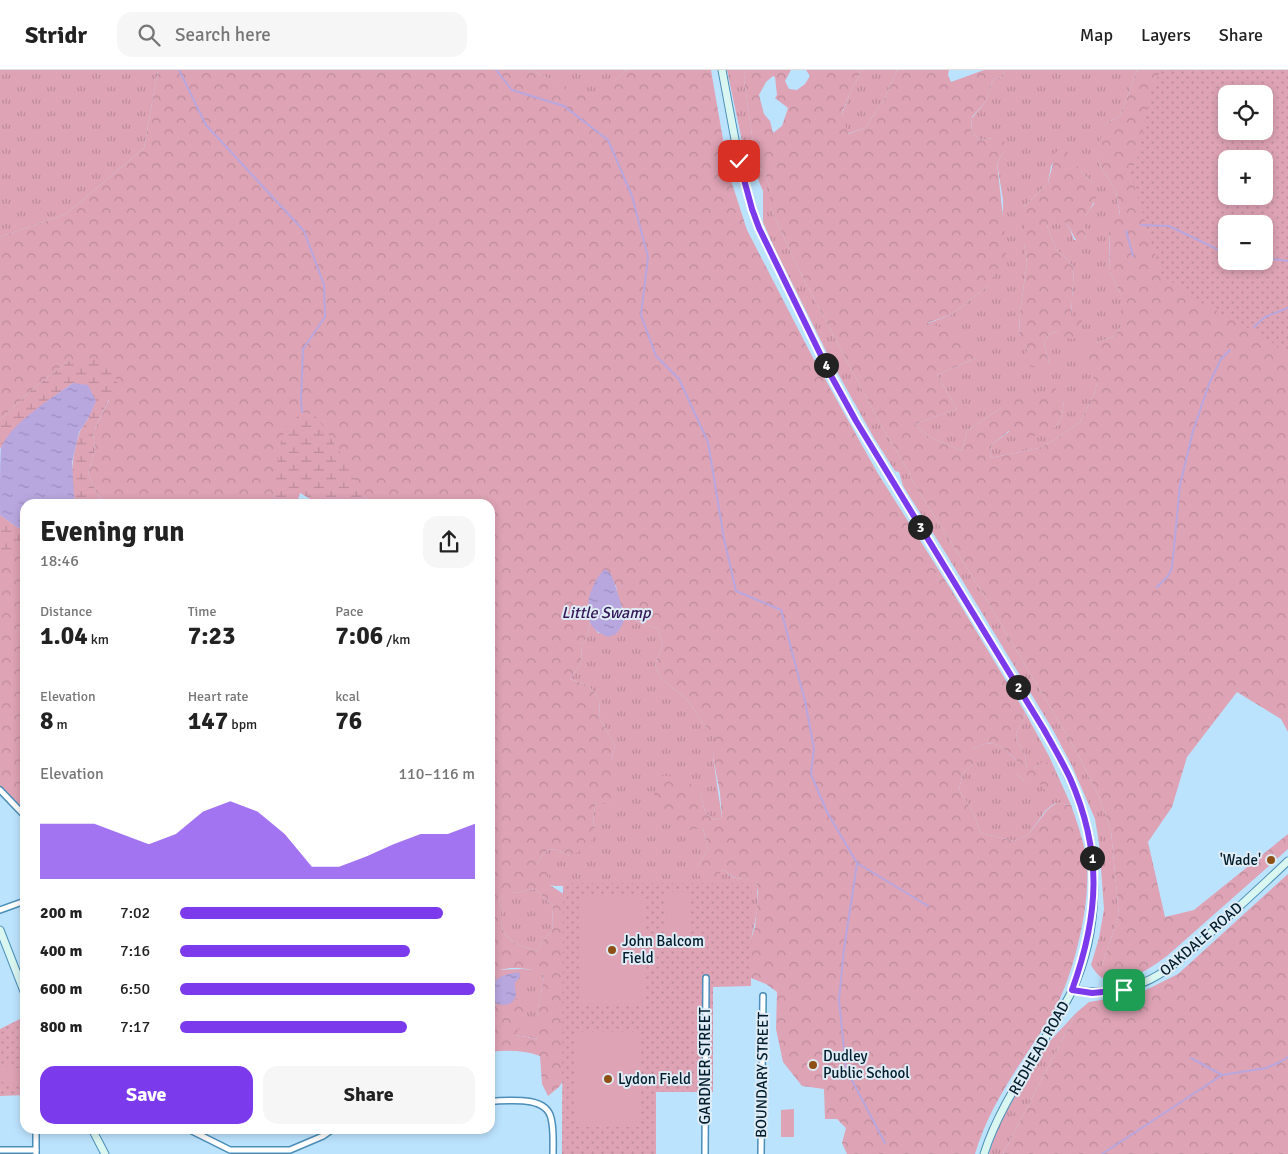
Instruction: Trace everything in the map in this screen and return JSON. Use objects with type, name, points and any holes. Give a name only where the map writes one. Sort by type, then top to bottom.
[{"type":"main road","name":"REDHEAD ROAD","points":[[722,70],[746,187],[759,228],[771,255],[829,372],[856,421],[1043,728],[1066,771],[1079,801],[1090,844],[1094,869],[1094,896],[1090,929],[1083,959],[1072,990],[996,1123],[984,1154]]},
{"type":"main road","name":"OAKDALE ROAD","points":[[1072,990],[1092,993],[1108,992],[1143,984],[1162,974],[1189,953],[1288,861]]},
{"type":"main road","points":[[0,930],[20,980]]},
{"type":"main road","points":[[95,1134],[105,1154]]},
{"type":"street","points":[[0,790],[20,811]]},
{"type":"street","points":[[0,910],[20,903]]},
{"type":"street","name":"GARDNER STREET","points":[[705,1154],[706,978]]},
{"type":"street","name":"BOUNDARY STREET","points":[[761,1154],[763,996]]},
{"type":"street","points":[[495,1101],[531,1101],[542,1105],[551,1115],[553,1154]]},
{"type":"street","points":[[0,1150],[36,1152],[36,1134]]},
{"type":"street","points":[[198,1134],[230,1150],[290,1150],[326,1134]]},
{"type":"green space","points":[[0,70],[158,70],[144,148],[66,214],[0,237]]},
{"type":"green space","points":[[158,70],[531,70],[595,100],[626,70],[711,70],[729,174],[747,230],[810,352],[877,472],[1025,712],[1024,719],[1016,733],[1017,742],[1025,756],[1027,769],[1034,769],[1042,762],[1049,763],[1057,778],[1056,791],[1048,793],[1039,783],[1025,782],[1017,774],[1017,761],[1007,751],[997,745],[987,744],[973,749],[973,764],[963,773],[959,790],[973,812],[981,833],[1014,841],[1028,835],[1047,810],[1056,803],[1071,805],[1083,843],[1086,856],[1087,894],[1079,939],[1066,983],[1050,1018],[998,1100],[981,1135],[975,1154],[847,1154],[842,1143],[846,1128],[837,1119],[825,1119],[824,1089],[802,1086],[783,1062],[776,1029],[777,992],[766,984],[746,976],[743,964],[755,927],[758,893],[756,881],[735,878],[725,870],[721,871],[718,877],[700,877],[697,867],[708,850],[703,828],[685,831],[663,819],[654,794],[659,776],[686,780],[700,792],[705,812],[714,820],[722,818],[720,793],[713,757],[716,735],[704,725],[687,699],[661,679],[655,665],[663,643],[658,629],[641,623],[628,615],[620,603],[616,585],[589,607],[590,622],[587,637],[582,645],[581,663],[570,679],[588,685],[599,699],[600,719],[615,746],[611,761],[611,804],[596,802],[593,820],[595,828],[593,839],[583,850],[569,856],[559,851],[550,850],[540,858],[537,864],[549,874],[550,885],[568,897],[567,1075],[559,1087],[548,1096],[542,1084],[540,1056],[515,1051],[495,1052],[495,1002],[507,1002],[522,998],[527,1016],[515,1035],[538,1039],[537,1014],[544,974],[517,968],[495,971],[495,499],[366,499],[276,479],[273,499],[101,499],[88,473],[95,450],[93,432],[109,400],[70,360],[29,392],[0,420],[0,237],[66,214],[144,148]],"holes":[[[535,889],[553,906],[552,931],[544,939],[537,951],[518,944],[504,933],[499,900],[507,892],[516,893]]]},
{"type":"green space","points":[[531,70],[626,70],[595,101]]},
{"type":"green space","points":[[727,70],[746,70],[744,79],[756,164],[765,173],[770,189],[770,207],[800,272],[910,477],[979,587],[1079,756],[1099,797],[1111,831],[1119,915],[1102,965],[1129,977],[1107,980],[1099,975],[1091,965],[1099,938],[1104,909],[1099,843],[1095,819],[1072,766],[1053,730],[903,486],[899,472],[895,471],[874,438],[831,361],[773,245],[763,222],[763,191],[757,177],[749,174]]},
{"type":"green space","points":[[746,70],[791,70],[785,81],[789,89],[797,90],[805,84],[810,76],[806,70],[862,70],[842,113],[848,134],[865,128],[885,98],[897,70],[949,70],[948,75],[951,82],[984,70],[1004,70],[1003,77],[993,79],[986,101],[972,117],[971,132],[980,140],[993,138],[1005,142],[1004,151],[997,163],[1007,252],[988,286],[951,315],[927,323],[964,334],[976,358],[937,375],[957,409],[915,424],[928,436],[962,451],[967,431],[1034,389],[1043,396],[1054,386],[1064,402],[1061,420],[1054,428],[1027,439],[1009,431],[992,444],[990,458],[1039,448],[1056,439],[1080,422],[1094,395],[1097,383],[1078,352],[1095,343],[1115,336],[1121,326],[1121,295],[1110,272],[1109,224],[1120,215],[1116,191],[1098,162],[1101,138],[1106,123],[1120,116],[1137,70],[1288,70],[1288,732],[1281,719],[1237,692],[1187,757],[1172,807],[1148,842],[1165,917],[1194,910],[1288,834],[1288,849],[1167,956],[1144,971],[1133,975],[1119,974],[1106,969],[1102,965],[1119,915],[1111,831],[1099,797],[1079,756],[979,587],[910,477],[909,472],[878,420],[800,272],[770,207],[770,189],[765,173],[756,164],[744,79]],"holes":[[[773,76],[775,77],[777,95],[775,98],[788,108],[782,126],[773,133],[770,121],[764,114],[759,95],[766,82]]]},
{"type":"green space","points":[[862,70],[897,70],[885,98],[865,128],[847,134],[842,114]]},
{"type":"green space","points":[[1004,70],[1137,70],[1120,116],[1106,123],[1098,162],[1116,191],[1120,216],[1109,236],[1110,272],[1121,295],[1121,326],[1115,336],[1095,343],[1097,383],[1094,395],[1080,422],[1056,439],[1039,448],[990,458],[992,444],[1010,431],[1054,428],[1061,420],[1064,402],[1043,396],[1001,408],[967,431],[962,451],[928,436],[915,424],[957,409],[937,375],[976,358],[926,324],[951,315],[988,286],[1003,225],[1003,200],[997,163],[1004,151],[993,138],[980,140],[971,132],[972,118],[986,101],[993,79],[1003,77]],"holes":[[[1064,149],[1085,176],[1094,183],[1094,204],[1084,221],[1086,241],[1074,240],[1067,225],[1054,216],[1047,226],[1056,249],[1070,262],[1074,269],[1071,315],[1058,331],[1049,334],[1044,343],[1049,363],[1024,358],[1028,349],[1019,337],[1020,312],[1027,263],[1024,242],[1024,207],[1048,183],[1051,166]]]},
{"type":"green space","points":[[1161,70],[1288,70],[1288,352],[1231,318],[1196,300],[1161,274],[1128,165],[1136,165],[1151,90]]},
{"type":"green space","points":[[1064,148],[1085,176],[1094,183],[1098,192],[1085,219],[1086,241],[1082,247],[1068,225],[1060,219],[1054,217],[1047,226],[1056,249],[1070,262],[1074,269],[1071,315],[1082,320],[1081,331],[1074,339],[1062,338],[1058,331],[1049,334],[1044,343],[1049,363],[1042,368],[1031,367],[1023,358],[1028,349],[1019,338],[1020,312],[1027,263],[1024,243],[1024,207],[1048,183],[1056,152]]},
{"type":"green space","points":[[93,358],[113,366],[117,383],[93,432],[95,450],[88,473],[101,499],[75,499],[74,496],[73,460],[79,434],[89,417],[73,383],[42,405],[24,421],[0,449],[0,420],[29,392],[70,360]]},
{"type":"green space","points":[[302,412],[312,414],[319,420],[345,460],[366,499],[310,499],[300,493],[298,499],[273,499],[279,449],[286,425]]},
{"type":"green space","points":[[0,515],[20,528],[20,552],[0,556]]},
{"type":"green space","points":[[20,552],[20,805],[0,786],[0,556],[6,553]]},
{"type":"green space","points":[[624,613],[639,622],[658,629],[663,643],[655,665],[661,679],[687,699],[704,725],[717,735],[713,757],[722,818],[714,820],[705,812],[700,792],[703,828],[708,850],[697,867],[725,870],[734,877],[756,880],[756,912],[743,964],[635,885],[550,885],[537,864],[540,858],[550,850],[559,851],[569,856],[595,828],[593,820],[596,801],[611,804],[611,761],[615,746],[600,719],[599,699],[588,685],[570,679],[581,663],[582,645],[587,637],[590,622],[598,633],[616,634],[624,620]]},
{"type":"green space","points":[[1025,712],[1049,756],[1071,805],[1055,803],[1046,810],[1028,835],[1014,841],[981,833],[973,812],[959,790],[963,773],[973,764],[973,749],[980,745],[997,745],[1007,751],[1017,761],[1017,774],[1025,782],[1042,762],[1034,769],[1027,769],[1025,756],[1017,742],[1016,733],[1024,719]]},
{"type":"green space","points":[[1288,874],[1288,1154],[1003,1154],[1076,1013],[1089,1002],[1138,994],[1178,974]]},
{"type":"green space","points":[[563,883],[752,883],[751,986],[713,987],[713,1092],[656,1092],[656,1154],[562,1154]]},
{"type":"green space","points":[[535,889],[553,906],[552,931],[544,939],[537,951],[518,944],[504,933],[499,900],[507,891],[516,893]]},
{"type":"green space","points":[[689,891],[690,936],[667,935],[666,892]]},
{"type":"green space","name":"John Balcom Field","points":[[580,895],[644,896],[644,1005],[580,1004]]},
{"type":"green space","points":[[496,970],[537,970],[544,974],[537,1014],[539,1039],[515,1035],[507,1002],[495,1002]]},
{"type":"green space","points":[[1076,1013],[1003,1154],[989,1154],[998,1125],[1026,1078],[1048,1043]]},
{"type":"green space","points":[[20,1019],[20,1095],[0,1096],[0,1029]]},
{"type":"green space","name":"Lydon Field","points":[[576,1032],[639,1032],[639,1127],[576,1127]]},
{"type":"green space","points":[[0,1066],[20,1068],[20,1085],[0,1082]]},
{"type":"green space","points":[[794,1109],[794,1137],[781,1137],[781,1110]]},
{"type":"water","points":[[73,383],[88,385],[96,401],[89,417],[79,432],[72,462],[75,499],[20,499],[20,528],[0,515],[1,448],[13,430],[43,404]]},
{"type":"water","name":"Little Swamp","points":[[605,569],[610,573],[614,583],[624,617],[622,626],[616,634],[608,637],[591,625],[588,615],[590,593],[596,580]]},
{"type":"water","points":[[519,972],[520,977],[515,984],[516,995],[512,1002],[508,1004],[497,1004],[495,1003],[495,981],[507,975]]},
{"type":"waterway","points":[[179,70],[206,125],[304,231],[324,285],[325,317],[303,349],[302,412]]},
{"type":"waterway","points":[[496,70],[512,90],[564,106],[608,140],[632,196],[648,257],[641,315],[656,356],[679,379],[708,442],[724,539],[736,591],[781,610],[805,701],[814,748],[811,774],[827,812],[857,863],[928,906]]},
{"type":"waterway","points":[[1141,225],[1169,226],[1218,250]]},
{"type":"waterway","points":[[1126,231],[1133,256]]},
{"type":"waterway","points":[[1273,259],[1288,261]]},
{"type":"waterway","points":[[1254,327],[1265,317],[1288,308]]},
{"type":"waterway","points":[[1157,587],[1168,576],[1172,568],[1180,485],[1193,431],[1209,384],[1221,359],[1230,350]]},
{"type":"waterway","points":[[857,864],[844,949],[839,1000],[846,1069],[885,1143]]},
{"type":"waterway","points":[[1102,1154],[1222,1075],[1266,1068],[1288,1057]]},
{"type":"waterway","points":[[1191,1058],[1222,1075]]},
{"type":"place","name":"'Wade'","points":[[1271,860]]},
{"type":"place","name":"John Balcom Field","points":[[612,950]]},
{"type":"place","name":"Dudley Public School","points":[[813,1065]]},
{"type":"place","name":"Lydon Field","points":[[608,1079]]},
{"type":"route","points":[[739,161],[759,228],[829,372],[856,421],[1043,728],[1070,778],[1086,824],[1094,869],[1094,896],[1090,929],[1083,959],[1072,990],[1092,993],[1124,990]]}]
